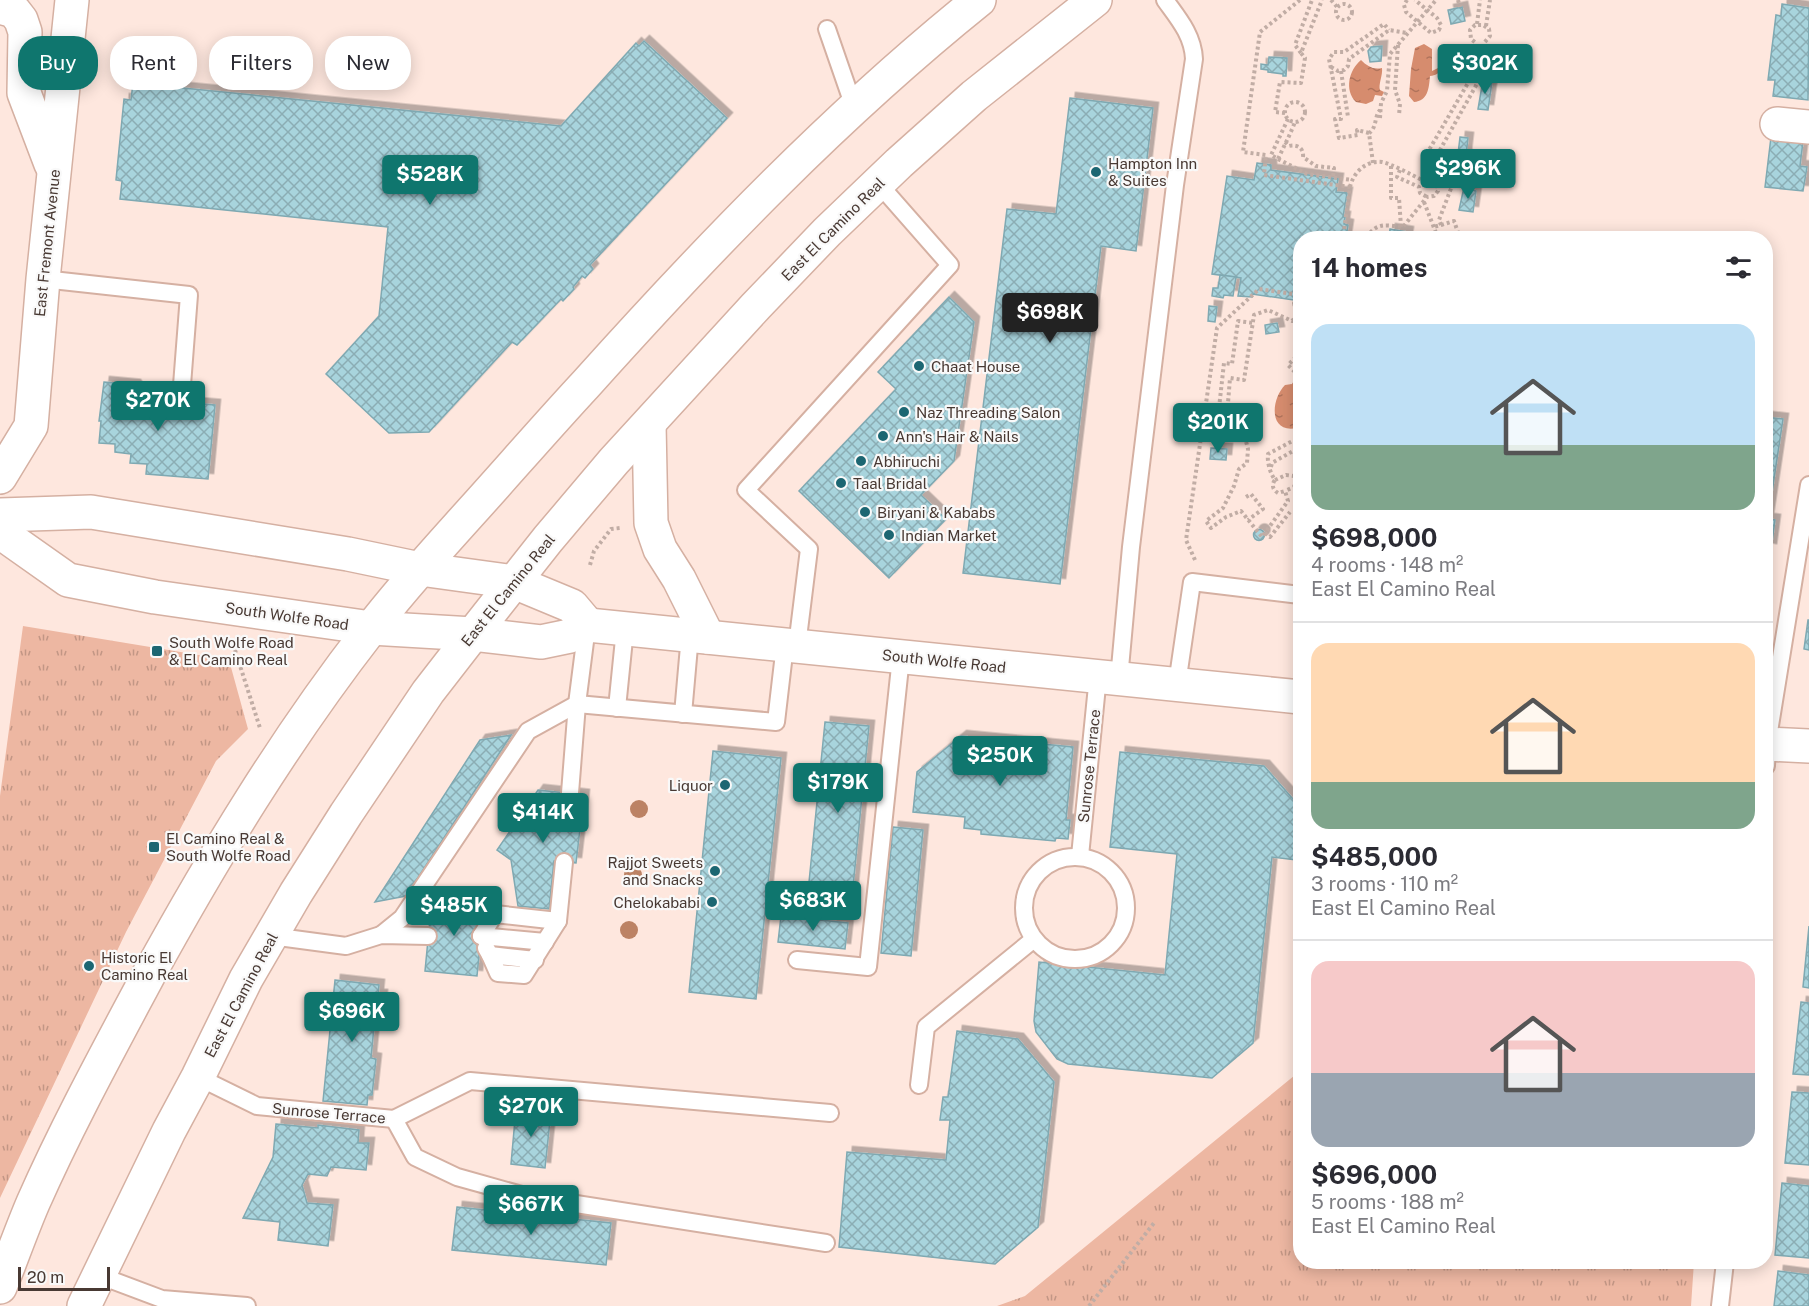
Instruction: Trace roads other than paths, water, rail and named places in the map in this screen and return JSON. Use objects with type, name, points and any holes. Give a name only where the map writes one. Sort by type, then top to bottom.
[{"type":"main road","name":"East Fremont Avenue","points":[[0,477],[31,426],[43,279],[72,0]]},
{"type":"main road","points":[[0,1287],[33,1205],[71,1122],[171,935],[222,847],[276,761],[371,628],[420,568],[633,331],[704,256],[854,107],[927,42],[979,0]]},
{"type":"main road","name":"East El Camino Real","points":[[84,1306],[246,979],[346,814],[428,692],[514,582],[614,461],[827,232],[974,96],[1095,0]]},
{"type":"main road","points":[[0,7],[14,11],[21,20],[25,32],[24,93],[54,172]]},
{"type":"main road","points":[[1777,123],[1809,127]]},
{"type":"main road","points":[[649,424],[651,524],[660,549],[679,579],[699,636]]},
{"type":"main road","points":[[0,515],[91,512],[514,582],[572,606],[588,625]]},
{"type":"main road","name":"South Wolfe Road","points":[[0,532],[68,580],[155,597],[371,628],[473,634],[541,642],[570,636],[588,625],[1293,696]]},
{"type":"main road","points":[[1773,750],[1809,746]]},
{"type":"lane","name":"Sunrose Terrace","points":[[1080,856],[1132,535],[1175,185],[1194,58],[1189,36],[1165,0]]},
{"type":"lane","points":[[828,29],[854,107]]},
{"type":"lane","points":[[381,935],[402,918],[528,731],[577,705],[776,722],[809,549],[746,490],[950,265],[878,183]]},
{"type":"lane","points":[[43,279],[189,296],[182,385]]},
{"type":"lane","points":[[1773,708],[1809,485]]},
{"type":"lane","points":[[1178,684],[1192,582],[1293,594]]},
{"type":"lane","points":[[570,794],[577,705],[588,625]]},
{"type":"lane","points":[[617,708],[626,629]]},
{"type":"lane","points":[[683,714],[699,636]]},
{"type":"lane","points":[[797,960],[868,967],[901,657]]},
{"type":"lane","points":[[1070,856],[1080,856],[1102,864],[1116,876],[1125,892],[1127,915],[1122,931],[1112,945],[1098,955],[1079,960],[1062,958],[1047,952],[1034,939],[1026,923],[1023,908],[1027,889],[1037,873],[1053,861],[1070,856]]},
{"type":"lane","points":[[481,936],[490,955],[535,960],[558,921],[564,862]]},
{"type":"lane","points":[[481,936],[495,914],[558,921]]},
{"type":"lane","points":[[271,936],[346,946],[381,935],[428,936]]},
{"type":"lane","points":[[481,936],[545,942]]},
{"type":"lane","points":[[919,1085],[926,1027],[1034,939]]},
{"type":"lane","name":"Sunrose Terrace","points":[[198,1077],[257,1106],[394,1119]]},
{"type":"lane","points":[[826,1243],[525,1196],[456,1177],[415,1157],[394,1119],[470,1081],[830,1113]]},
{"type":"lane","points":[[1720,1306],[1724,1269]]},
{"type":"lane","points":[[98,1275],[162,1299],[247,1306]]},
{"type":"water","points":[[1424,44],[1432,49],[1432,71],[1442,66],[1449,54],[1455,50],[1463,54],[1465,66],[1461,80],[1451,82],[1443,71],[1430,76],[1425,96],[1414,102],[1409,96],[1411,69],[1415,48]]},
{"type":"water","points":[[1361,60],[1370,67],[1382,68],[1380,90],[1384,92],[1382,96],[1375,95],[1373,101],[1366,104],[1356,102],[1349,86],[1353,69]]},
{"type":"water","points":[[1293,382],[1293,428],[1288,428],[1281,426],[1277,421],[1275,406],[1280,391],[1285,385]]},
{"type":"place","name":"Hampton Inn & Suites","points":[[1096,172]]},
{"type":"place","name":"Chaat House","points":[[919,366]]},
{"type":"place","name":"Naz Threading Salon","points":[[904,412]]},
{"type":"place","name":"Ann's Hair & Nails","points":[[883,436]]},
{"type":"place","name":"Abhiruchi","points":[[861,461]]},
{"type":"place","name":"Taal Bridal","points":[[841,483]]},
{"type":"place","name":"Biryani & Kababs","points":[[865,512]]},
{"type":"place","name":"Indian Market","points":[[889,535]]},
{"type":"place","name":"South Wolfe Road & El Camino Real","points":[[157,651]]},
{"type":"place","name":"Liquor","points":[[725,785]]},
{"type":"place","name":"El Camino Real & South Wolfe Road","points":[[154,847]]},
{"type":"place","name":"Rajjot Sweets and Snacks","points":[[715,871]]},
{"type":"place","name":"Chelokababi","points":[[712,902]]},
{"type":"place","name":"Historic El Camino Real","points":[[89,966]]}]
